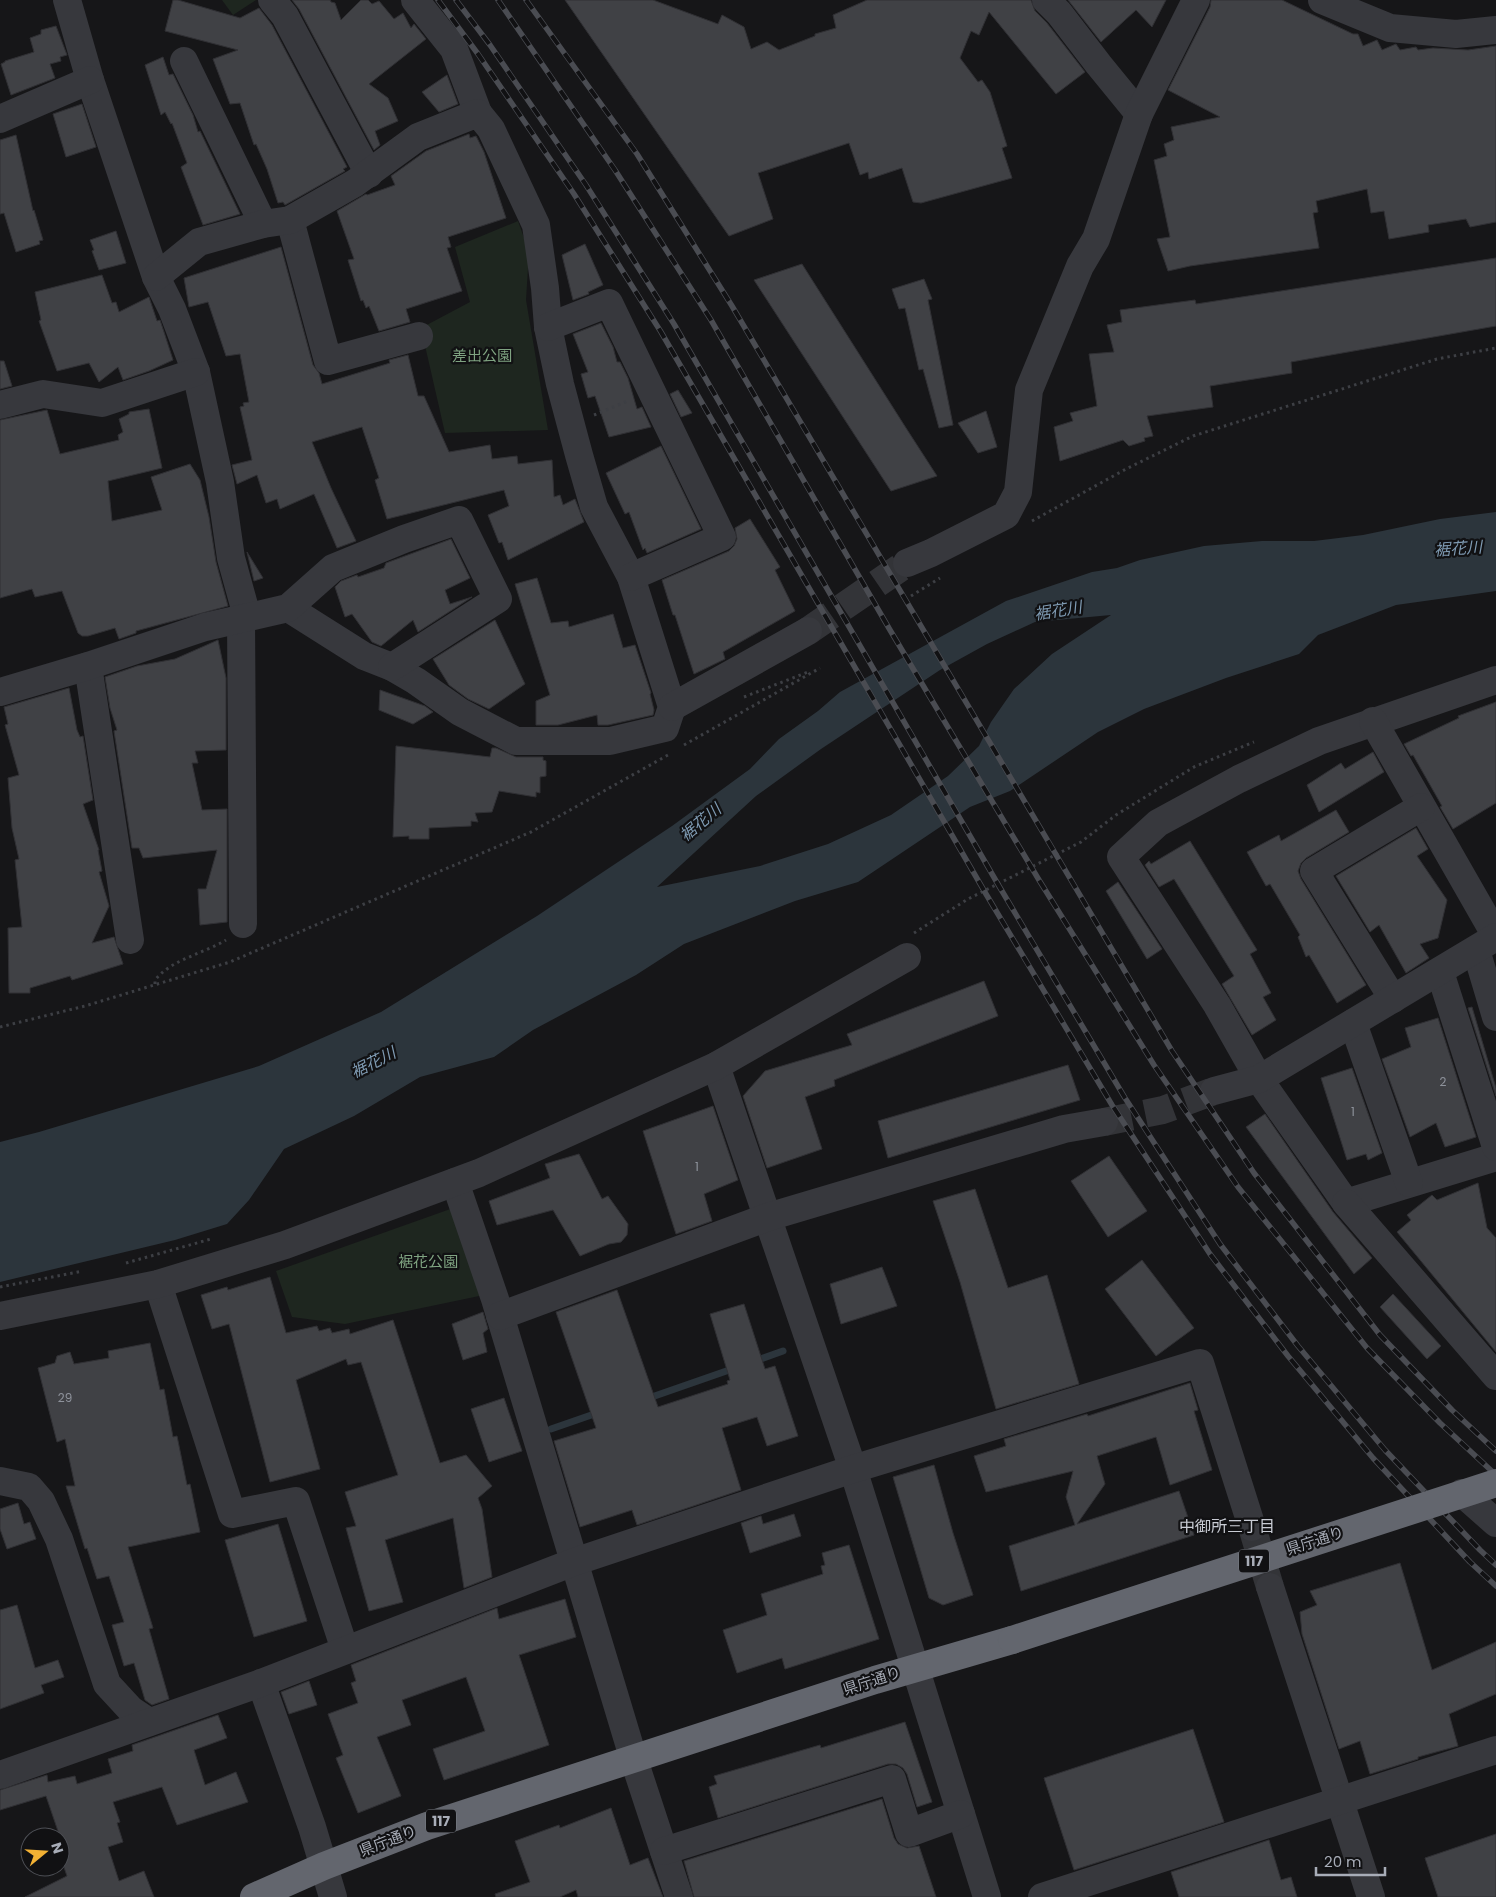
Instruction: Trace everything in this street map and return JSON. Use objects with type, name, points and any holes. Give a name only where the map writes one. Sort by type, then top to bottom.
[{"type":"highway","name":"県庁通り","points":[[254,1897],[324,1866],[427,1826],[916,1667],[1012,1640],[1496,1483]]},
{"type":"street","points":[[67,0],[90,80],[156,277],[172,309],[196,372],[220,482],[231,558],[244,617],[243,924]]},
{"type":"street","points":[[272,0],[285,16],[369,174]]},
{"type":"street","points":[[288,608],[364,656],[392,667],[416,681],[460,712],[516,741],[610,741],[665,728],[672,707],[631,577],[594,507],[571,424],[548,327],[545,288],[536,225],[491,129],[478,113],[454,50],[415,0]]},
{"type":"street","points":[[1046,0],[1059,13],[1099,66],[1139,114]]},
{"type":"street","points":[[907,563],[1006,515],[1018,492],[1029,390],[1080,266],[1096,238],[1139,114],[1196,0]]},
{"type":"street","points":[[1322,0],[1390,28],[1456,34],[1496,30]]},
{"type":"street","points":[[184,61],[263,224]]},
{"type":"street","points":[[0,119],[90,80]]},
{"type":"street","points":[[156,277],[200,242],[263,224],[290,220],[369,174],[418,138],[478,113]]},
{"type":"street","points":[[290,220],[328,360],[419,336]]},
{"type":"street","points":[[548,327],[609,303],[722,537],[631,577]]},
{"type":"street","points":[[0,405],[43,394],[102,403],[196,372]]},
{"type":"street","points":[[0,692],[88,666],[205,627],[288,608],[333,568],[404,539],[460,520],[498,600],[392,667]]},
{"type":"street","points":[[672,707],[808,632]]},
{"type":"street","points":[[88,666],[130,940]]},
{"type":"street","points":[[1496,680],[1319,741],[1239,778],[1158,823],[1121,857],[1216,1005],[1259,1079],[1346,1203],[1496,1376]]},
{"type":"street","points":[[1373,721],[1421,806],[1489,941],[1496,1017]]},
{"type":"street","points":[[1393,999],[1314,871],[1421,806]]},
{"type":"street","points":[[1214,1091],[1259,1079],[1489,941]]},
{"type":"street","points":[[0,1316],[158,1284],[285,1245],[479,1174],[716,1066],[909,946]]},
{"type":"street","points":[[1440,972],[1496,1147]]},
{"type":"street","points":[[1353,1023],[1409,1184]]},
{"type":"street","points":[[716,1066],[853,1469],[987,1897]]},
{"type":"street","points":[[500,1316],[768,1217],[1064,1129],[1104,1122]]},
{"type":"street","points":[[1346,1203],[1496,1157]]},
{"type":"street","points":[[455,1182],[500,1316],[633,1758],[679,1897]]},
{"type":"street","points":[[158,1284],[232,1514],[296,1501],[345,1650]]},
{"type":"street","points":[[0,1775],[261,1683],[574,1562],[853,1469],[1200,1363],[1252,1527]]},
{"type":"street","points":[[0,1481],[29,1487],[42,1501],[59,1539],[107,1684],[131,1710],[149,1722]]},
{"type":"street","points":[[1462,1494],[1496,1523]]},
{"type":"street","points":[[1270,1587],[1371,1897]]},
{"type":"street","points":[[261,1683],[312,1827],[333,1897]]},
{"type":"street","points":[[1042,1897],[1496,1750]]},
{"type":"street","points":[[664,1851],[892,1780],[909,1833],[961,1814]]},
{"type":"path","points":[[1024,526],[1126,469],[1193,436],[1437,359],[1496,348]]},
{"type":"path","points":[[571,424],[651,392]]},
{"type":"path","points":[[911,596],[943,576]]},
{"type":"path","points":[[0,1027],[84,1006],[230,962],[531,832],[820,668]]},
{"type":"path","points":[[909,946],[968,899],[1081,842],[1116,815]]},
{"type":"path","points":[[156,984],[155,980],[161,973],[193,955],[218,945],[239,932],[243,924]]},
{"type":"path","points":[[121,1264],[216,1238]]},
{"type":"path","points":[[0,1287],[84,1271]]},
{"type":"green space","points":[[222,0],[256,0],[233,15]]},
{"type":"green space","name":"差出公園","points":[[518,221],[529,252],[526,300],[548,430],[445,433],[421,328],[470,302],[455,247]]},
{"type":"green space","name":"裾花公園","points":[[456,1207],[484,1295],[345,1324],[292,1317],[276,1271]]},
{"type":"water","name":"裾花川","points":[[1496,512],[1496,591],[1396,605],[1318,635],[1299,654],[1226,678],[1144,709],[1098,732],[1010,791],[970,807],[858,882],[795,901],[684,944],[636,975],[533,1030],[494,1057],[420,1077],[354,1116],[284,1149],[249,1200],[227,1224],[175,1240],[0,1282],[0,1142],[259,1066],[381,1012],[537,916],[672,826],[750,769],[779,739],[818,711],[840,692],[1006,601],[1092,572],[1117,568],[1140,560],[1204,546],[1262,541],[1314,541],[1363,535],[1440,519]],"holes":[[[1111,615],[1052,654],[1014,689],[991,722],[979,746],[948,776],[891,815],[828,844],[760,866],[657,887],[756,796],[821,749],[940,670],[987,644],[1035,622]]]},
{"type":"building","points":[[173,0],[240,18],[259,8],[272,25],[347,167],[343,169],[345,171],[285,205],[283,202],[278,203],[267,169],[256,144],[254,145],[240,103],[230,104],[213,59],[238,50],[165,31]]},
{"type":"building","points":[[292,0],[330,0],[335,3],[341,20],[361,0],[368,0],[372,4],[379,1],[394,19],[403,13],[411,28],[414,24],[426,39],[369,84],[388,98],[398,121],[375,131],[380,145],[374,150],[299,9]]},
{"type":"building","points":[[565,0],[653,0],[718,24],[722,15],[744,27],[751,49],[767,42],[779,50],[815,36],[815,34],[836,28],[833,15],[867,0],[1031,0],[1035,11],[1047,23],[1085,72],[1056,94],[989,12],[979,35],[971,31],[960,58],[978,82],[982,80],[990,92],[1007,146],[1002,148],[1012,178],[921,203],[913,202],[902,168],[869,179],[868,172],[860,175],[849,143],[758,173],[773,219],[729,236]]},
{"type":"building","points":[[1068,0],[1166,0],[1152,27],[1136,10],[1101,42]]},
{"type":"building","points":[[1211,0],[1282,0],[1353,34],[1358,34],[1363,46],[1377,40],[1382,50],[1396,44],[1400,50],[1416,47],[1418,50],[1433,48],[1468,50],[1496,46],[1496,222],[1470,227],[1466,219],[1428,225],[1429,232],[1389,239],[1384,211],[1371,213],[1367,189],[1316,201],[1318,212],[1313,213],[1319,248],[1190,266],[1168,271],[1157,239],[1170,237],[1154,160],[1167,156],[1164,144],[1174,140],[1171,127],[1220,117],[1168,90],[1210,7]]},
{"type":"building","points":[[56,26],[67,55],[60,57],[61,61],[50,64],[55,78],[11,95],[1,64],[34,52],[30,38],[41,34],[41,30]]},
{"type":"building","points":[[163,57],[169,75],[173,74],[193,115],[198,132],[200,131],[240,214],[203,225],[181,167],[187,163],[172,123],[165,112],[161,115],[145,65]]},
{"type":"building","points":[[447,75],[458,104],[439,112],[422,92]]},
{"type":"building","points":[[82,104],[96,147],[66,157],[53,114]]},
{"type":"building","points":[[469,134],[470,138],[476,136],[484,152],[506,218],[448,237],[451,247],[447,248],[462,291],[406,309],[410,322],[379,331],[369,306],[366,308],[363,300],[361,301],[348,260],[354,259],[337,211],[366,194],[395,185],[391,176],[426,151]]},
{"type":"building","points":[[16,135],[33,211],[43,240],[39,241],[40,244],[16,252],[4,213],[0,214],[0,140]]},
{"type":"building","points":[[116,231],[126,263],[99,270],[90,240]]},
{"type":"building","points":[[585,244],[603,285],[588,292],[589,294],[573,300],[562,255]]},
{"type":"building","points":[[281,247],[313,365],[319,373],[322,384],[390,363],[389,360],[408,355],[418,396],[424,396],[449,452],[490,445],[492,459],[517,456],[518,464],[552,460],[554,497],[560,495],[563,505],[575,499],[584,522],[508,560],[502,542],[499,543],[488,515],[509,506],[504,490],[387,519],[375,480],[379,478],[362,427],[312,442],[356,541],[337,548],[314,494],[280,509],[277,499],[266,503],[257,475],[237,484],[232,465],[252,460],[240,407],[244,406],[243,403],[249,402],[240,354],[226,356],[208,302],[189,307],[184,278]]},
{"type":"building","points":[[1496,258],[1496,326],[1291,362],[1292,373],[1210,386],[1213,407],[1147,416],[1153,436],[1144,438],[1145,441],[1129,446],[1123,440],[1060,461],[1054,427],[1073,421],[1070,413],[1097,406],[1089,354],[1114,352],[1107,325],[1122,322],[1120,310],[1195,300],[1196,304]]},
{"type":"building","points":[[802,264],[937,476],[891,491],[754,280]]},
{"type":"building","points":[[102,275],[112,303],[116,302],[119,312],[149,297],[157,321],[160,320],[173,360],[123,380],[118,367],[99,382],[89,363],[57,371],[39,321],[41,320],[35,292]]},
{"type":"building","points":[[924,279],[932,299],[928,300],[953,425],[939,428],[923,369],[919,370],[905,308],[899,309],[892,289]]},
{"type":"building","points":[[601,323],[613,347],[617,362],[620,362],[628,378],[637,409],[642,407],[651,427],[609,437],[595,396],[588,398],[581,374],[588,372],[573,334]]},
{"type":"building","points":[[0,361],[4,361],[12,386],[0,389]]},
{"type":"building","points":[[678,390],[692,413],[681,417],[670,394]]},
{"type":"building","points":[[149,409],[162,468],[108,481],[112,521],[162,510],[151,477],[190,464],[200,480],[209,517],[216,562],[228,606],[136,631],[136,633],[119,639],[115,628],[88,636],[82,636],[78,633],[62,591],[35,597],[32,589],[0,598],[0,420],[47,410],[60,454],[119,440],[118,435],[123,432],[119,419],[129,414],[129,412]]},
{"type":"building","points":[[986,411],[997,447],[978,453],[958,423]]},
{"type":"building","points":[[661,446],[701,529],[647,553],[645,548],[643,550],[629,512],[625,514],[606,473]]},
{"type":"building","points":[[750,519],[780,567],[775,570],[795,611],[723,652],[725,659],[694,674],[662,580],[729,551],[737,539],[735,528]]},
{"type":"building","points":[[451,539],[470,578],[445,590],[450,604],[472,597],[418,632],[413,620],[381,646],[372,642],[352,614],[345,617],[335,587],[341,581],[384,568],[386,563]]},
{"type":"building","points":[[247,552],[263,578],[254,581]]},
{"type":"building","points":[[537,578],[551,623],[568,621],[569,627],[613,614],[623,648],[635,645],[651,693],[653,715],[608,725],[598,725],[597,715],[558,725],[536,725],[536,701],[550,695],[515,584]]},
{"type":"building","points":[[495,620],[525,684],[489,709],[468,699],[449,685],[433,659]]},
{"type":"building","points":[[218,640],[226,678],[226,750],[195,751],[198,763],[192,763],[202,810],[227,809],[227,922],[200,925],[198,889],[206,889],[217,850],[143,858],[139,848],[132,848],[114,731],[117,730],[110,708],[105,677],[137,666],[175,659]]},
{"type":"building","points":[[69,688],[77,730],[80,737],[83,736],[93,800],[83,804],[99,850],[102,871],[99,872],[109,906],[92,943],[114,937],[123,964],[72,980],[70,976],[30,988],[30,993],[9,993],[8,928],[22,927],[15,860],[19,859],[12,828],[8,778],[19,775],[5,725],[8,724],[4,707]]},
{"type":"building","points":[[380,690],[425,706],[433,712],[413,724],[379,710]]},
{"type":"building","points":[[1496,702],[1496,803],[1453,829],[1413,755],[1411,756],[1404,744],[1459,718],[1458,716]]},
{"type":"building","points":[[396,746],[490,757],[492,748],[496,748],[516,757],[543,757],[543,760],[546,761],[546,776],[540,777],[540,793],[536,792],[536,797],[499,791],[492,812],[475,813],[478,822],[471,821],[471,826],[429,828],[429,839],[409,839],[409,836],[393,837]]},
{"type":"building","points":[[1373,752],[1384,772],[1319,812],[1307,785],[1341,763],[1345,769]]},
{"type":"building","points":[[1336,810],[1349,832],[1306,858],[1301,863],[1298,871],[1301,879],[1366,985],[1337,1003],[1309,955],[1306,957],[1298,937],[1300,935],[1270,884],[1266,886],[1247,852],[1279,835],[1281,841]]},
{"type":"building","points":[[1416,828],[1428,849],[1417,856],[1447,900],[1438,938],[1420,944],[1429,958],[1406,973],[1379,925],[1370,932],[1336,876]]},
{"type":"building","points":[[1190,841],[1257,950],[1250,954],[1271,993],[1263,997],[1276,1020],[1252,1035],[1222,984],[1234,976],[1174,879],[1159,887],[1145,865],[1149,861],[1151,864]]},
{"type":"building","points":[[1118,882],[1162,949],[1147,959],[1106,891]]},
{"type":"building","points":[[984,981],[998,1016],[834,1080],[835,1086],[805,1097],[822,1149],[767,1168],[743,1096],[765,1071],[852,1045],[847,1034]]},
{"type":"building","points":[[1472,1007],[1496,1088],[1496,1096],[1468,1008]]},
{"type":"building","points":[[1438,1018],[1476,1137],[1445,1147],[1436,1123],[1410,1137],[1382,1059],[1411,1047],[1405,1028]]},
{"type":"building","points":[[1068,1065],[1080,1100],[888,1158],[878,1121]]},
{"type":"building","points":[[1352,1068],[1382,1153],[1368,1160],[1366,1154],[1347,1160],[1321,1078]]},
{"type":"building","points":[[713,1106],[738,1180],[704,1194],[712,1221],[676,1234],[643,1131]]},
{"type":"building","points":[[1265,1114],[1333,1212],[1372,1258],[1354,1274],[1246,1127]]},
{"type":"building","points":[[579,1154],[602,1199],[608,1196],[628,1224],[627,1235],[621,1242],[609,1244],[580,1256],[553,1210],[497,1225],[489,1201],[550,1178],[545,1164]]},
{"type":"building","points":[[1109,1156],[1147,1211],[1108,1237],[1071,1181]]},
{"type":"building","points":[[1478,1183],[1487,1228],[1496,1238],[1496,1352],[1397,1232],[1411,1220],[1407,1215],[1432,1195],[1437,1200]]},
{"type":"building","points":[[975,1189],[1008,1288],[1047,1275],[1079,1384],[996,1409],[960,1282],[933,1201]]},
{"type":"building","points":[[1142,1260],[1194,1328],[1156,1356],[1105,1289]]},
{"type":"building","points":[[882,1267],[897,1306],[841,1324],[830,1284]]},
{"type":"building","points":[[270,1277],[286,1333],[317,1326],[319,1331],[330,1328],[332,1333],[349,1329],[350,1334],[393,1320],[440,1463],[466,1455],[492,1486],[478,1498],[482,1509],[492,1577],[464,1588],[453,1518],[385,1540],[403,1602],[369,1611],[346,1528],[356,1526],[345,1492],[398,1475],[361,1362],[348,1365],[346,1359],[296,1380],[320,1469],[270,1482],[229,1324],[212,1329],[201,1295],[227,1287],[228,1290]]},
{"type":"building","points":[[617,1290],[658,1407],[728,1384],[727,1381],[730,1380],[710,1314],[744,1304],[765,1369],[775,1366],[798,1436],[767,1446],[757,1417],[722,1428],[741,1490],[637,1525],[632,1510],[580,1527],[554,1441],[596,1428],[556,1312]]},
{"type":"building","points":[[1393,1294],[1441,1346],[1427,1359],[1380,1307]]},
{"type":"building","points":[[483,1312],[488,1329],[483,1333],[487,1352],[463,1360],[452,1324]]},
{"type":"building","points":[[150,1343],[160,1390],[164,1389],[173,1437],[177,1436],[187,1485],[190,1484],[200,1532],[128,1547],[153,1628],[149,1629],[169,1699],[152,1705],[145,1700],[134,1663],[124,1666],[112,1625],[124,1622],[109,1576],[97,1579],[87,1548],[85,1549],[66,1486],[75,1486],[65,1439],[57,1442],[38,1368],[55,1363],[57,1356],[70,1352],[74,1364],[109,1358],[108,1351]]},
{"type":"building","points":[[1190,1383],[1198,1410],[1194,1411],[1212,1470],[1170,1485],[1156,1437],[1097,1456],[1105,1484],[1077,1524],[1179,1491],[1194,1535],[1021,1591],[1009,1546],[1075,1525],[1066,1497],[1073,1471],[986,1492],[974,1456],[1006,1446],[1004,1439],[1087,1414],[1088,1416]]},
{"type":"building","points":[[504,1398],[522,1451],[489,1462],[471,1409]]},
{"type":"building","points":[[934,1465],[973,1595],[943,1605],[929,1598],[893,1477]]},
{"type":"building","points":[[18,1503],[24,1524],[30,1522],[36,1539],[7,1549],[0,1529],[0,1509]]},
{"type":"building","points":[[794,1514],[801,1536],[750,1553],[741,1523],[761,1516],[763,1524]]},
{"type":"building","points":[[278,1524],[307,1621],[254,1637],[225,1540]]},
{"type":"building","points":[[849,1545],[879,1639],[785,1669],[782,1658],[737,1673],[723,1630],[767,1615],[761,1594],[823,1574],[821,1566],[825,1565],[822,1553]]},
{"type":"building","points":[[1400,1563],[1432,1670],[1496,1642],[1496,1694],[1449,1714],[1458,1746],[1418,1757],[1418,1759],[1370,1774],[1360,1741],[1339,1749],[1302,1634],[1300,1612],[1317,1605],[1310,1591]]},
{"type":"building","points":[[565,1599],[576,1637],[519,1655],[549,1745],[444,1780],[433,1749],[485,1731],[466,1677],[402,1700],[411,1725],[377,1737],[401,1796],[358,1813],[336,1758],[343,1755],[328,1714],[358,1703],[351,1683],[356,1681],[351,1665],[497,1608],[499,1619]]},
{"type":"building","points":[[17,1605],[35,1668],[58,1660],[64,1677],[41,1685],[44,1693],[0,1709],[0,1610]]},
{"type":"building","points":[[309,1681],[317,1705],[289,1714],[281,1692]]},
{"type":"building","points":[[218,1715],[227,1738],[194,1750],[205,1785],[236,1772],[248,1802],[177,1825],[162,1787],[113,1802],[120,1822],[117,1823],[123,1842],[108,1847],[119,1881],[144,1871],[154,1897],[25,1897],[65,1877],[70,1877],[70,1827],[57,1827],[46,1796],[0,1810],[0,1790],[47,1775],[48,1782],[75,1776],[77,1784],[112,1773],[108,1759],[133,1751],[132,1745]]},
{"type":"building","points":[[905,1722],[932,1802],[917,1807],[907,1774],[903,1768],[896,1764],[888,1764],[718,1818],[709,1787],[717,1784],[714,1776],[820,1745],[821,1748]]},
{"type":"building","points":[[1193,1729],[1224,1822],[1074,1870],[1044,1778]]},
{"type":"building","points":[[882,1799],[894,1838],[898,1844],[907,1848],[919,1846],[936,1897],[694,1897],[684,1861]]},
{"type":"building","points":[[611,1808],[630,1865],[648,1858],[663,1897],[578,1897],[576,1890],[560,1897],[496,1897],[495,1894],[530,1882],[515,1841],[559,1825],[560,1828]]},
{"type":"building","points":[[1496,1834],[1496,1897],[1438,1897],[1425,1858]]},
{"type":"building","points":[[1269,1840],[1281,1880],[1291,1877],[1297,1897],[1179,1897],[1171,1872]]},
{"type":"waterway","points":[[755,1361],[783,1351]]},
{"type":"waterway","points":[[646,1399],[735,1368]]},
{"type":"waterway","points":[[551,1429],[600,1412]]},
{"type":"tunnel","points":[[808,631],[907,563]]},
{"type":"tunnel","points":[[1104,1122],[1163,1110],[1214,1091]]},
{"type":"tunnel","points":[[1252,1527],[1270,1587]]},
{"type":"railway","points":[[438,0],[478,54],[574,194],[661,332],[986,894],[1112,1105],[1210,1254],[1288,1356],[1373,1458],[1470,1562],[1496,1586]]},
{"type":"railway","points":[[456,0],[490,45],[586,185],[674,324],[999,886],[1125,1098],[1220,1244],[1298,1346],[1385,1450],[1496,1565]]},
{"type":"railway","points":[[498,0],[615,170],[711,320],[890,630],[1039,880],[1154,1065],[1238,1187],[1367,1348],[1440,1423],[1496,1475]]},
{"type":"railway","points":[[526,0],[637,154],[732,306],[1172,1051],[1254,1173],[1380,1335],[1452,1410],[1496,1451]]},
{"type":"district","name":"中御所三丁目","points":[[1227,1526]]}]
